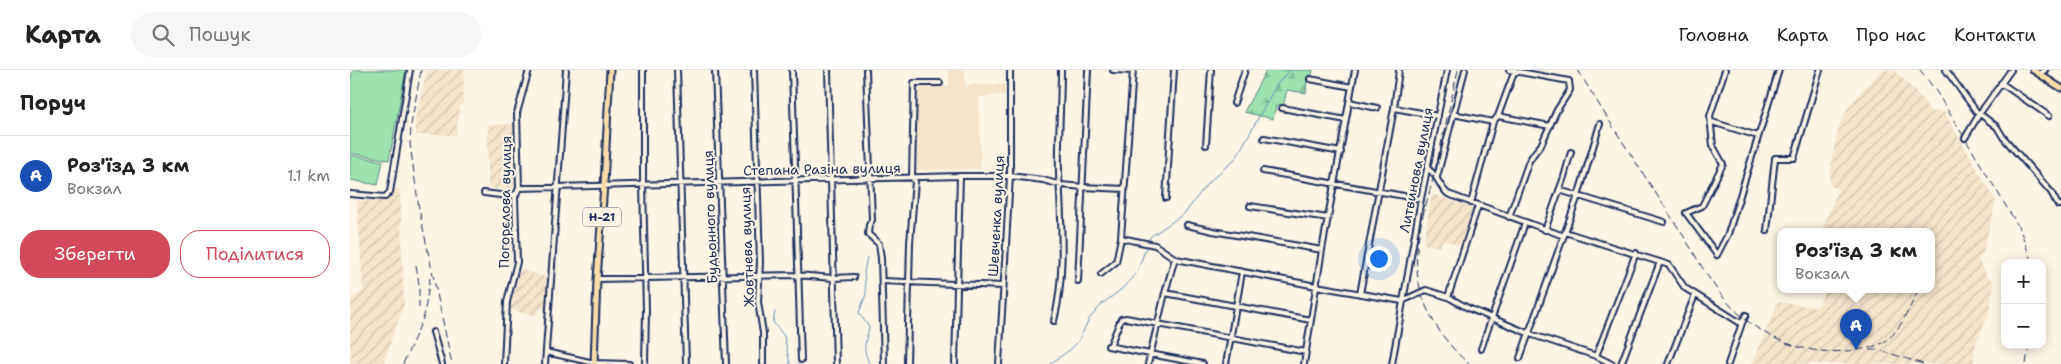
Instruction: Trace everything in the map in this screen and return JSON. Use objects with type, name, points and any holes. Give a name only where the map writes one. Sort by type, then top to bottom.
[{"type":"main road","name":"Н-21","points":[[594,363],[596,278],[604,185],[610,70]]},
{"type":"main road","points":[[2033,70],[2061,88]]},
{"type":"street","points":[[350,194],[385,197],[390,192],[410,70]]},
{"type":"street","name":"Погорєлова вулиця","points":[[504,364],[506,302],[517,262],[516,194],[519,188],[517,113],[529,70]]},
{"type":"street","points":[[545,364],[566,70]]},
{"type":"street","points":[[643,70],[645,364]]},
{"type":"street","points":[[677,70],[686,364]]},
{"type":"street","name":"Будьонного вулиця","points":[[715,70],[726,364]]},
{"type":"street","name":"Жовтнева вулиця","points":[[754,70],[760,277],[758,302],[763,332],[763,364]]},
{"type":"street","points":[[792,70],[801,360]]},
{"type":"street","points":[[828,70],[836,364]]},
{"type":"street","points":[[866,70],[872,220],[868,225],[868,234],[879,244],[884,364]]},
{"type":"street","name":"Шевченка вулиця","points":[[999,364],[1010,176],[1010,70]]},
{"type":"street","points":[[1054,322],[1058,304],[1061,264],[1061,185],[1059,174],[1061,70]]},
{"type":"street","points":[[1078,281],[1088,70]]},
{"type":"street","points":[[1101,274],[1116,262],[1121,238],[1133,70],[1113,70]]},
{"type":"street","points":[[1166,198],[1174,70]]},
{"type":"street","points":[[1206,146],[1211,70]]},
{"type":"street","points":[[1234,103],[1246,70]]},
{"type":"street","points":[[1304,364],[1322,250],[1336,183],[1355,70]]},
{"type":"street","points":[[1360,294],[1377,191],[1394,108],[1399,70]]},
{"type":"street","name":"Литвинова вулиця","points":[[1392,364],[1402,300],[1447,70]]},
{"type":"street","points":[[1437,177],[1465,70]]},
{"type":"street","points":[[1509,70],[1569,81],[1570,90],[1556,110],[1541,145],[1534,152],[1529,162],[1509,217]]},
{"type":"street","points":[[1725,70],[1710,116],[1713,146],[1723,164],[1702,206],[1686,212],[1717,255],[1728,234],[1779,70]]},
{"type":"street","points":[[1768,231],[1775,158],[1794,158],[1820,70]]},
{"type":"street","points":[[1946,70],[1976,111],[1997,126],[2003,137],[2051,192],[2058,205],[2061,205]]},
{"type":"street","points":[[1965,138],[1980,113],[2011,70]]},
{"type":"street","points":[[2040,74],[2045,70]]},
{"type":"street","points":[[1471,203],[1493,122],[1498,116],[1514,71]]},
{"type":"street","points":[[1310,79],[1352,86]]},
{"type":"street","points":[[907,364],[910,243],[915,181],[912,178],[914,83],[940,83]]},
{"type":"street","points":[[2001,83],[2049,116]]},
{"type":"street","points":[[1349,102],[1377,108]]},
{"type":"street","points":[[1282,108],[1346,120]]},
{"type":"street","points":[[1394,108],[1438,116]]},
{"type":"street","points":[[1453,114],[1493,122]]},
{"type":"street","points":[[1498,116],[1550,126]]},
{"type":"street","points":[[1712,122],[1758,136]]},
{"type":"street","points":[[1520,358],[1578,195],[1600,124]]},
{"type":"street","points":[[1264,138],[1341,152]]},
{"type":"street","points":[[1545,230],[1571,152]]},
{"type":"street","points":[[1428,169],[1434,173],[1446,193],[1478,206],[1545,230],[1636,253],[1669,265],[1685,288],[1742,323]]},
{"type":"street","points":[[1263,171],[1421,199]]},
{"type":"street","points":[[955,364],[960,176]]},
{"type":"street","name":"Степана Разіна вулиця","points":[[519,188],[1010,176],[1043,180],[1061,185],[1125,189]]},
{"type":"street","points":[[1559,190],[1664,222]]},
{"type":"street","points":[[484,193],[508,196],[516,194]]},
{"type":"street","points":[[1250,206],[1328,218]]},
{"type":"street","points":[[1448,297],[1478,206]]},
{"type":"street","points":[[1481,349],[1525,223]]},
{"type":"street","points":[[1187,225],[1322,250]]},
{"type":"street","points":[[1121,238],[1155,245],[1174,258],[1360,294],[1402,300],[1426,290],[1448,297],[1492,319],[1596,356],[1612,364]]},
{"type":"street","points":[[1596,356],[1636,253]]},
{"type":"street","points":[[1148,364],[1174,258]]},
{"type":"street","points":[[1621,364],[1660,262]]},
{"type":"street","points":[[1226,364],[1242,272]]},
{"type":"street","points":[[596,278],[797,275],[833,278],[854,277]]},
{"type":"street","points":[[882,281],[1003,286]]},
{"type":"street","points":[[1165,293],[1311,320]]},
{"type":"street","points":[[1668,364],[1695,295]]},
{"type":"street","points":[[1728,364],[1746,314]]},
{"type":"street","points":[[1203,364],[1109,346],[1121,319],[1126,318],[1306,352]]},
{"type":"street","points":[[433,332],[442,364]]},
{"type":"street","points":[[546,352],[594,363],[629,364]]},
{"type":"shaded area","points":[[464,70],[463,105],[460,105],[456,135],[416,135],[415,120],[427,71]]},
{"type":"shaded area","points":[[949,70],[965,70],[965,85],[1005,84],[1005,95],[979,97],[981,169],[917,170],[917,86],[949,86]]},
{"type":"shaded area","points":[[1882,70],[1894,70],[1924,100],[1929,111],[1944,112],[1996,201],[1983,253],[1978,260],[1986,275],[1994,283],[1989,313],[1976,343],[1973,364],[1752,364],[1778,302],[1817,307],[1825,293],[1935,293],[1935,228],[1822,228],[1838,189],[1829,185],[1832,157],[1840,123],[1849,106]]},
{"type":"shaded area","points":[[513,124],[515,189],[488,188],[488,125]]},
{"type":"shaded area","points":[[395,189],[400,189],[404,304],[383,364],[350,364],[350,300],[363,291],[357,201],[388,200]]},
{"type":"shaded area","points":[[1432,194],[1474,209],[1462,246],[1442,240],[1440,247],[1423,244]]},
{"type":"shaded area","points":[[520,269],[548,278],[546,309],[542,308],[536,315],[510,309]]},
{"type":"green space","points":[[353,70],[406,70],[389,160],[350,153],[350,83]]},
{"type":"green space","points":[[1266,70],[1313,70],[1311,78],[1307,78],[1306,93],[1287,90],[1283,107],[1276,106],[1273,119],[1244,112]]},
{"type":"green space","points":[[350,155],[383,161],[378,185],[350,180]]},
{"type":"waterway","points":[[1050,364],[1078,342],[1089,319],[1102,304],[1123,288],[1137,272],[1150,237],[1185,213],[1207,184],[1236,158],[1277,84],[1290,70]]},
{"type":"waterway","points":[[867,257],[864,273],[866,294],[859,313],[869,327],[865,342],[865,352],[869,364]]},
{"type":"waterway","points":[[775,312],[773,322],[784,336],[790,364]]},
{"type":"railway","points":[[421,70],[411,125],[410,144],[419,209],[452,364]]},
{"type":"railway","points":[[1458,70],[1420,231],[1417,267],[1419,283],[1429,313],[1446,340],[1469,364]]},
{"type":"railway","points":[[1578,70],[1710,280],[1732,307],[1759,329],[1789,344],[1805,348],[1838,352],[1859,350],[1877,345],[1890,337],[1904,318],[1917,293]]},
{"type":"railway","points":[[1920,70],[1936,91],[2020,229],[2031,259]]},
{"type":"railway","points":[[416,265],[419,284],[419,308]]},
{"type":"railway","points":[[403,364],[424,316],[430,278]]},
{"type":"railway","points":[[2026,364],[2028,349]]},
{"type":"railway","points":[[1869,350],[1880,350],[1923,364]]},
{"type":"place","name":"Роз'їзд 3 км","points":[[1856,350]]}]
